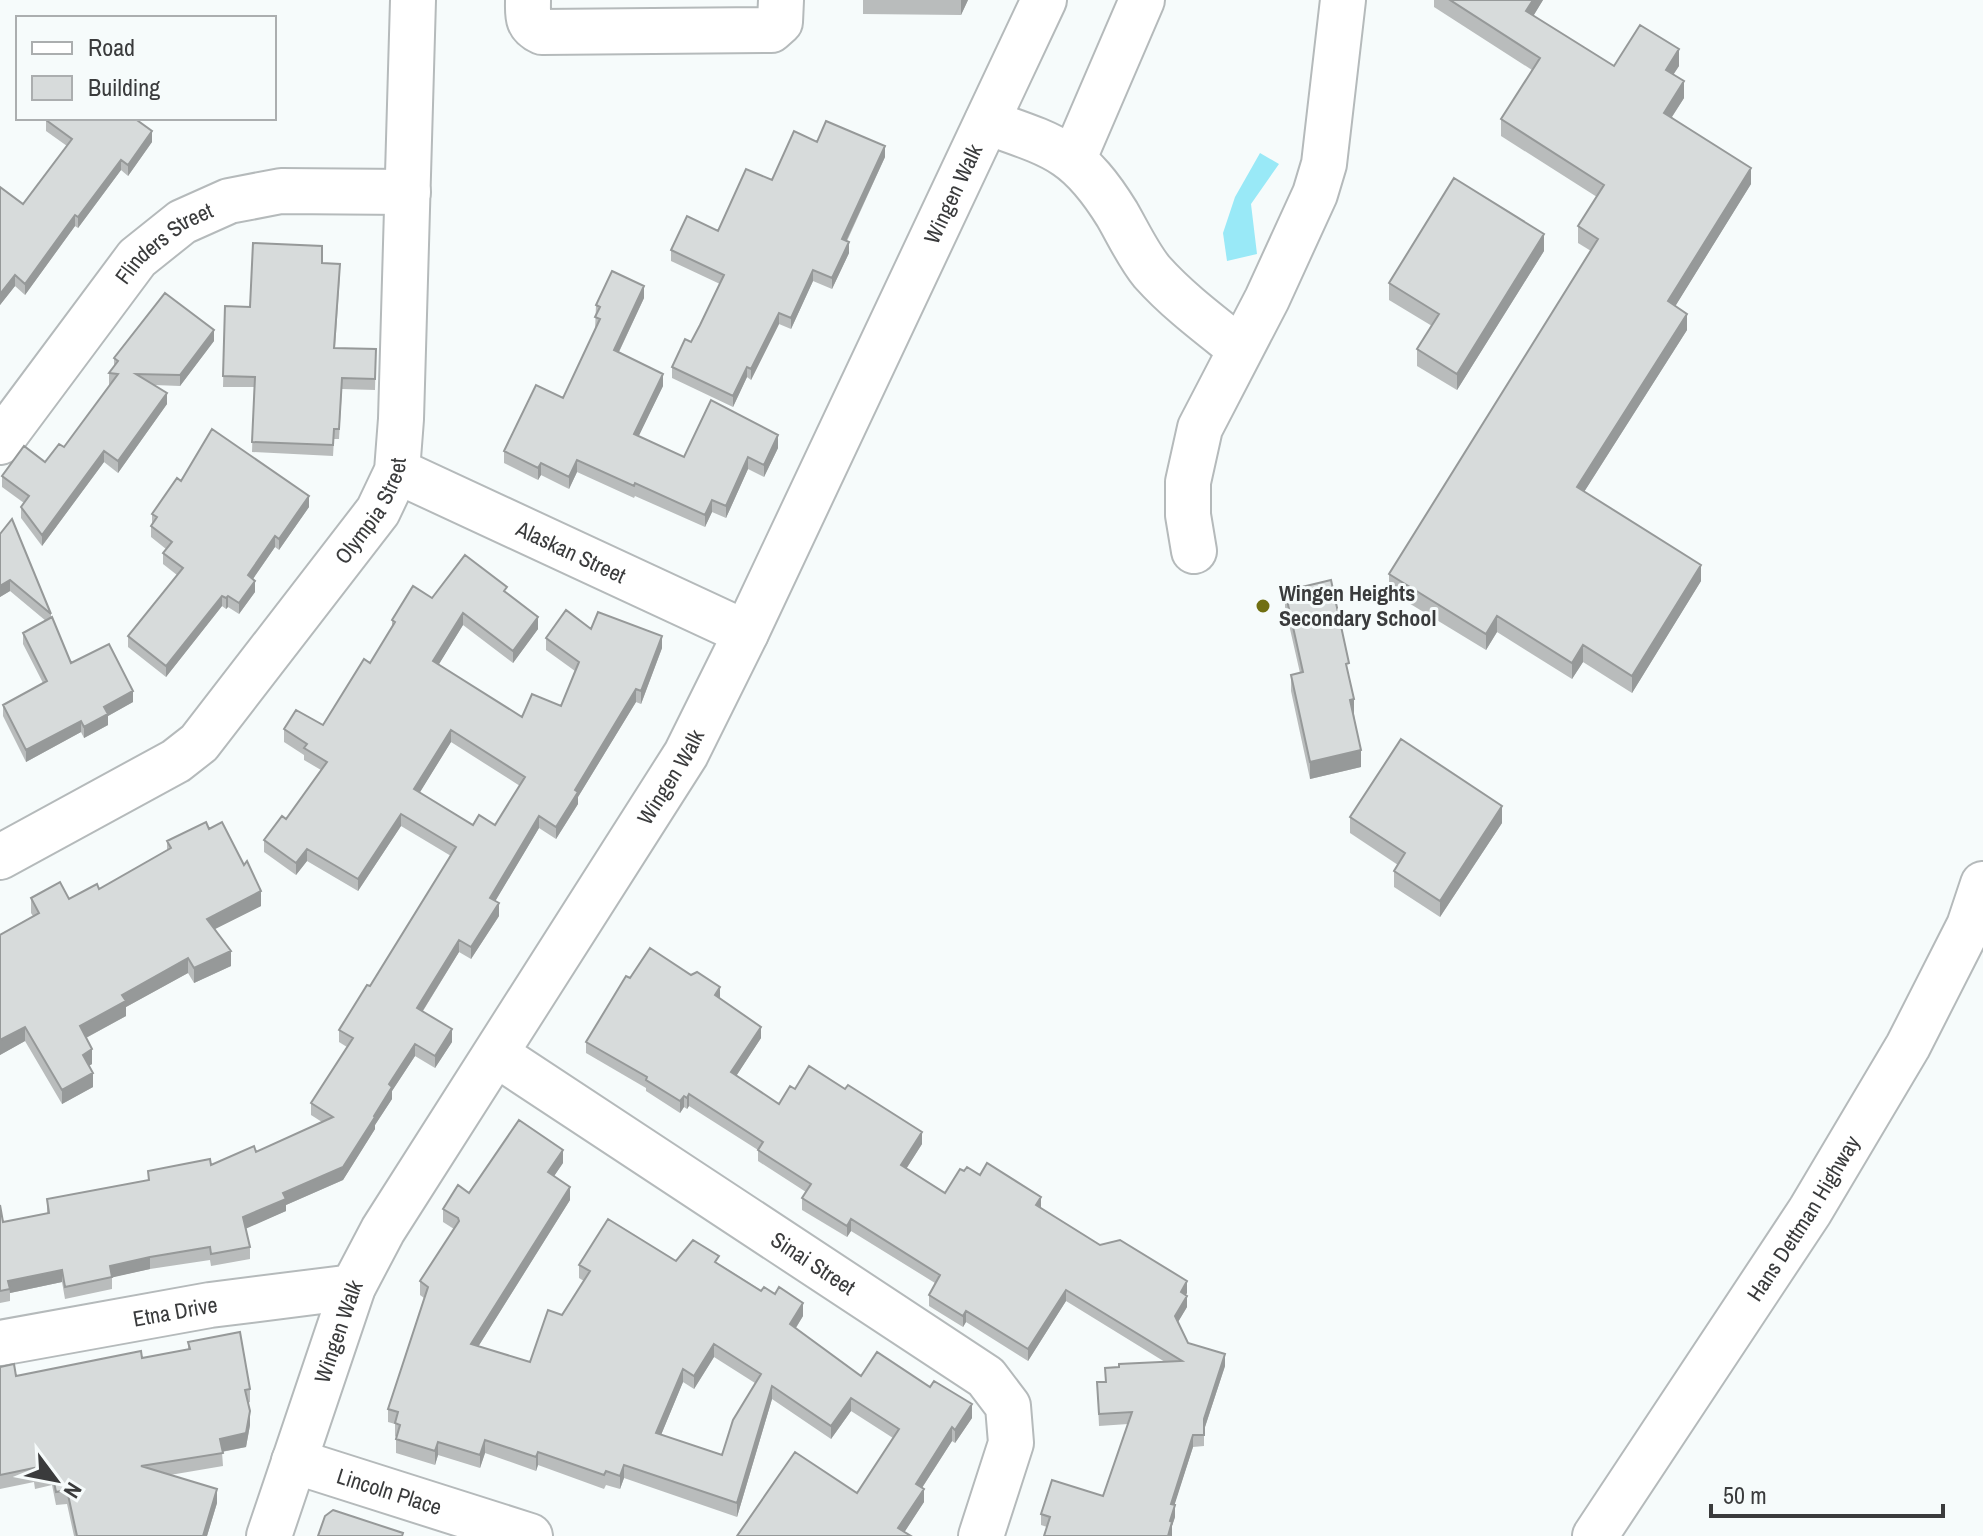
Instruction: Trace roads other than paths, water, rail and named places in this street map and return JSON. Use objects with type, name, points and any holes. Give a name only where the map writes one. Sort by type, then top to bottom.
[{"type":"street","name":"Olympia Street","points":[[0,857],[176,761],[199,743],[378,511],[397,471],[401,419],[413,0]]},
{"type":"street","points":[[528,0],[528,21],[532,28],[542,32],[771,30],[780,22],[781,0]]},
{"type":"street","name":"Wingen Walk","points":[[269,1536],[353,1287],[383,1230],[686,754],[1044,0]]},
{"type":"street","points":[[1074,158],[1142,0]]},
{"type":"street","points":[[1194,551],[1188,515],[1188,482],[1200,428],[1267,299],[1320,179],[1343,0]]},
{"type":"street","points":[[987,122],[1030,137],[1074,158],[1101,189],[1150,270],[1184,303],[1239,348]]},
{"type":"street","name":"Flinders Street","points":[[0,442],[137,258],[182,222],[229,201],[281,191],[408,192]]},
{"type":"street","name":"Alaskan Street","points":[[397,471],[746,633]]},
{"type":"street","name":"Hans Dettman Highway","points":[[1595,1536],[1818,1197],[1908,1046],[1969,926],[1983,884]]},
{"type":"street","name":"Sinai Street","points":[[496,1054],[986,1377],[1008,1406],[1011,1443],[981,1536]]},
{"type":"street","name":"Etna Drive","points":[[0,1343],[210,1305],[353,1287]]},
{"type":"street","name":"Lincoln Place","points":[[294,1461],[530,1536]]},
{"type":"place","name":"Wingen Heights Secondary School","points":[[1263,606]]}]
